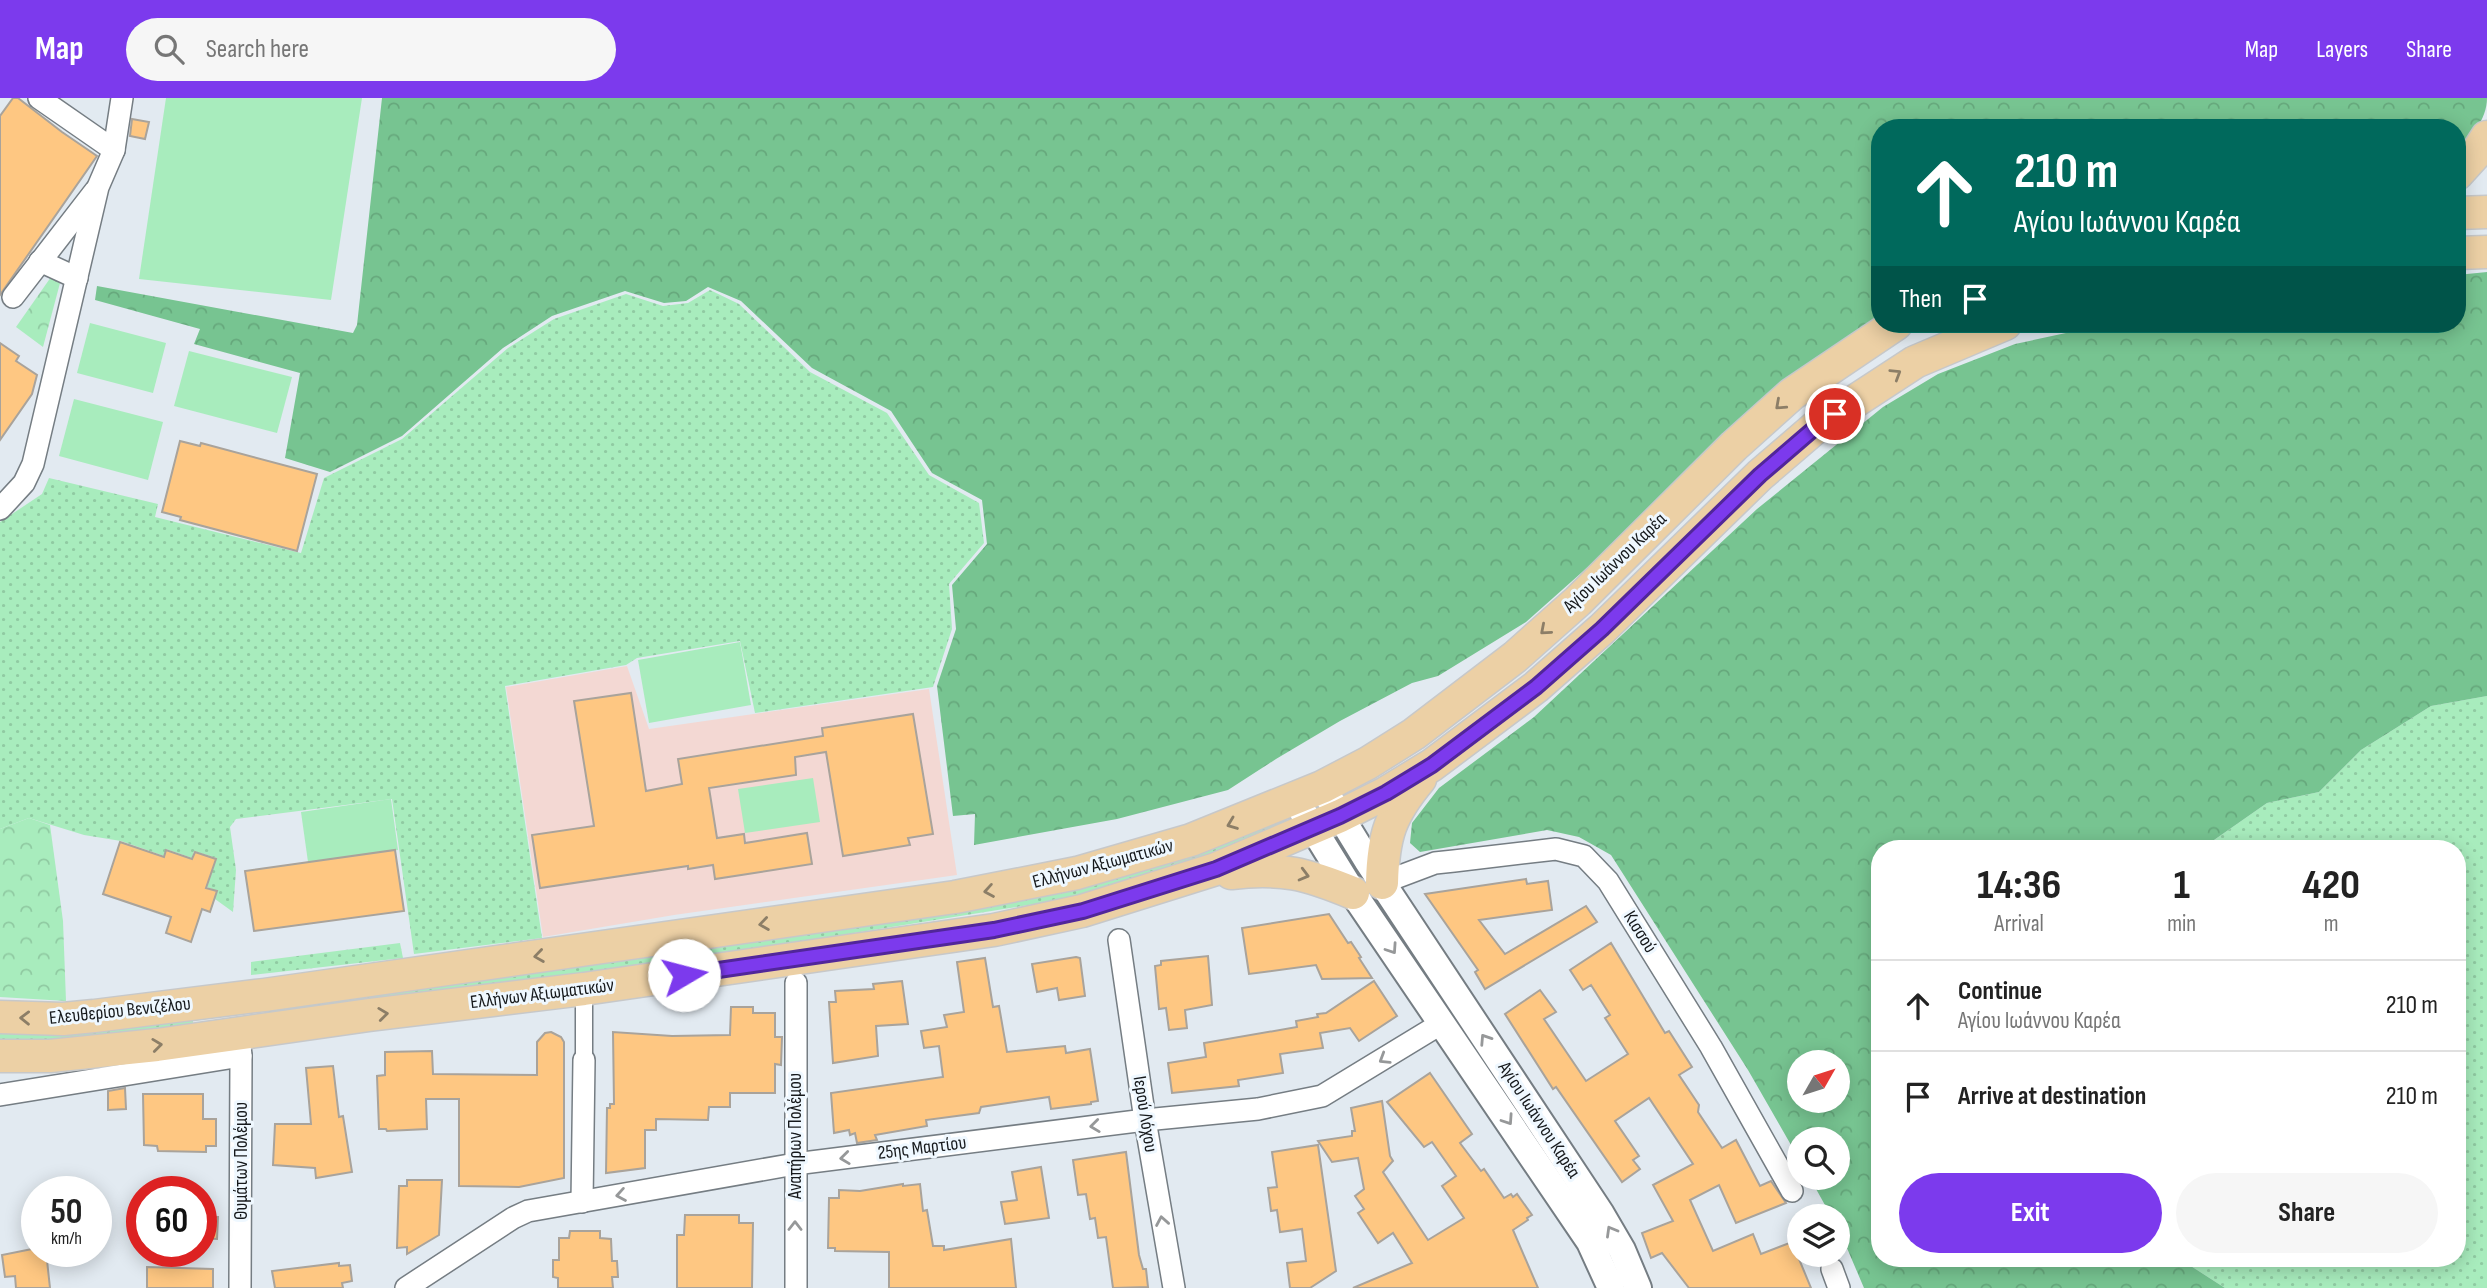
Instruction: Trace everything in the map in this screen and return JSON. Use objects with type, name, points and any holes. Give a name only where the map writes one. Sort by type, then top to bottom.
[{"type":"main road","points":[[2466,164],[2487,137]]},
{"type":"main road","points":[[2466,213],[2487,212]]},
{"type":"main road","points":[[2466,253],[2487,252]]},
{"type":"main road","name":"Αγίου Ιωάννου Καρέα","points":[[1309,793],[1368,763],[1414,734],[1515,657],[1578,601],[1734,446],[1792,394],[1883,333]]},
{"type":"main road","name":"Αγίου Ιωάννου Καρέα","points":[[1326,822],[1386,793],[1432,765],[1536,687],[1602,629],[1760,475],[1817,426],[1915,362],[1984,333]]},
{"type":"main road","points":[[1188,878],[1271,870],[1299,873],[1368,888],[1383,855],[1388,829],[1399,805],[1432,765]]},
{"type":"main road","name":"Ελλήνων Αξιωματικών","points":[[239,998],[1014,887],[1077,873],[1191,840],[1309,793]]},
{"type":"main road","name":"Ελλήνων Αξιωματικών","points":[[90,1065],[240,1045],[584,989],[994,930],[1083,911],[1188,878],[1326,822]]},
{"type":"main road","name":"Ελευθερίου Βενιζέλου","points":[[0,1017],[83,1017],[239,998]]},
{"type":"main road","name":"Ελευθερίου Βενιζέλου","points":[[0,1056],[50,1056],[90,1065]]},
{"type":"street","points":[[39,98],[114,150]]},
{"type":"street","points":[[0,509],[24,483],[33,464],[98,187],[114,150],[122,98]]},
{"type":"street","points":[[13,298],[98,187]]},
{"type":"street","points":[[40,261],[77,278]]},
{"type":"street","name":"Αγίου Ιωάννου Καρέα","points":[[1309,793],[1368,888],[1601,1214],[1622,1250],[1638,1288]]},
{"type":"street","name":"Κισσού","points":[[1368,888],[1416,869],[1444,862],[1556,849],[1584,856],[1608,881],[1711,1047],[1792,1191]]},
{"type":"street","name":"Αγίου Ιωάννου Καρέα","points":[[1368,888],[1442,1023],[1590,1242],[1611,1288]]},
{"type":"street","name":"Ιερού Λόχου","points":[[1119,940],[1145,1120],[1174,1288]]},
{"type":"street","name":"Αναπήρων Πολέμου","points":[[796,983],[796,1288]]},
{"type":"street","points":[[582,1202],[584,989]]},
{"type":"street","name":"25ης Μαρτίου","points":[[406,1288],[521,1214],[795,1164],[1145,1120],[1258,1109],[1322,1096],[1442,1023]]},
{"type":"street","name":"Θυµάτων Πολέµου","points":[[240,1045],[240,1288]]},
{"type":"street","name":"Ελλήνων Αξιωματικών","points":[[0,1094],[90,1065]]},
{"type":"shaded area","points":[[627,666],[649,729],[929,689],[957,875],[674,915],[543,937],[506,687]]},
{"type":"green space","points":[[166,98],[362,98],[331,300],[139,279]]},
{"type":"green space","points":[[382,98],[2487,98],[2481,121],[2466,143],[2466,119],[1871,119],[1871,330],[1625,534],[1526,622],[1438,676],[1412,683],[1340,721],[1228,790],[1117,819],[974,845],[975,814],[953,816],[937,686],[956,629],[952,585],[987,544],[982,500],[932,473],[891,411],[812,368],[741,301],[708,287],[686,301],[664,303],[625,291],[552,316],[503,348],[402,436],[330,472],[285,458],[300,373],[194,344],[200,329],[95,300],[97,286],[353,333],[357,325]]},
{"type":"green space","points":[[2487,272],[2487,696],[2431,706],[2361,750],[2319,792],[2267,803],[2214,840],[1871,840],[1871,1267],[2192,1267],[2225,1288],[1864,1288],[1850,1255],[1850,1204],[1824,1204],[1817,1190],[1850,1190],[1850,1127],[1787,1127],[1787,1138],[1748,1070],[1611,855],[1579,837],[1547,830],[1420,852],[1410,843],[1412,823],[1439,788],[1534,717],[1757,509],[1883,407],[1938,374],[2015,344],[2066,333],[2466,333],[2466,274]]},
{"type":"green space","points":[[51,277],[60,283],[43,347],[16,327]]},
{"type":"green space","points":[[710,290],[739,304],[810,372],[887,413],[929,475],[979,503],[984,543],[949,584],[952,629],[933,687],[755,713],[740,641],[637,658],[626,665],[505,686],[542,938],[414,954],[392,799],[236,819],[230,827],[236,870],[233,912],[215,899],[217,891],[207,887],[216,858],[194,851],[192,858],[166,849],[164,856],[121,841],[84,835],[29,818],[0,829],[0,522],[42,494],[49,478],[158,504],[155,517],[301,553],[324,478],[402,439],[508,348],[554,319],[626,294],[663,306],[688,303]]},
{"type":"green space","points":[[90,323],[166,343],[153,393],[77,373]]},
{"type":"green space","points":[[189,351],[292,377],[277,433],[174,406]]},
{"type":"green space","points":[[74,399],[163,422],[148,480],[59,456]]},
{"type":"green space","points":[[740,642],[751,705],[649,723],[638,660]]},
{"type":"green space","points":[[2487,696],[2487,1288],[2225,1288],[2192,1267],[2466,1267],[2466,840],[2214,840],[2267,803],[2319,792],[2361,750],[2431,706]]},
{"type":"green space","points":[[813,778],[820,822],[745,833],[738,789]]},
{"type":"green space","points":[[391,799],[398,850],[308,862],[301,812]]},
{"type":"green space","points":[[29,818],[50,825],[63,921],[66,1001],[0,997],[0,829]]},
{"type":"green space","points":[[1276,820],[1288,820],[1283,825],[1188,864],[1134,882],[1054,901],[666,963],[269,1015],[267,1004],[591,961]]},
{"type":"green space","points":[[400,943],[403,958],[251,975],[251,962]]},
{"type":"green space","points":[[262,1011],[193,1021],[193,1027],[145,1033],[72,1040],[0,1041],[0,1028]]},
{"type":"building","points":[[13,98],[18,98],[97,156],[0,295],[0,116]]},
{"type":"building","points":[[132,119],[149,122],[145,139],[130,136]]},
{"type":"building","points":[[0,343],[19,356],[16,361],[37,375],[32,394],[0,440]]},
{"type":"building","points":[[180,441],[200,446],[201,443],[317,474],[297,551],[180,520],[181,517],[162,512]]},
{"type":"building","points":[[631,693],[646,791],[682,784],[678,759],[823,736],[822,728],[913,714],[933,834],[908,838],[910,845],[843,856],[826,752],[795,757],[796,775],[709,788],[717,838],[744,834],[745,843],[807,833],[812,864],[715,879],[713,865],[688,869],[688,866],[540,888],[532,835],[594,826],[574,701]]},
{"type":"building","points":[[120,842],[164,857],[166,850],[192,859],[195,852],[216,859],[206,888],[217,891],[210,912],[202,909],[191,942],[166,933],[171,917],[103,894]]},
{"type":"building","points":[[395,850],[404,911],[254,931],[245,871]]},
{"type":"building","points":[[1526,879],[1527,884],[1548,881],[1552,910],[1479,920],[1505,954],[1586,906],[1597,922],[1485,989],[1475,972],[1478,970],[1425,894]]},
{"type":"building","points":[[1329,914],[1348,943],[1351,942],[1372,978],[1322,979],[1316,965],[1249,974],[1242,928]]},
{"type":"building","points":[[1611,943],[1665,1033],[1669,1031],[1692,1067],[1679,1075],[1699,1105],[1698,1112],[1722,1148],[1736,1140],[1760,1186],[1771,1181],[1786,1203],[1736,1223],[1719,1185],[1690,1200],[1713,1251],[1753,1234],[1761,1254],[1787,1244],[1787,1267],[1802,1267],[1811,1288],[1689,1288],[1662,1253],[1651,1258],[1642,1233],[1673,1221],[1653,1185],[1693,1164],[1649,1098],[1615,1121],[1639,1156],[1633,1160],[1640,1169],[1622,1182],[1556,1087],[1553,1089],[1505,1014],[1540,990],[1556,1012],[1544,1019],[1586,1081],[1628,1054],[1605,1018],[1610,1015],[1591,985],[1583,990],[1570,970]]},
{"type":"building","points":[[1208,956],[1212,1005],[1185,1010],[1187,1028],[1169,1030],[1166,1008],[1159,1009],[1155,966],[1161,965],[1161,961]]},
{"type":"building","points":[[985,958],[993,1007],[999,1006],[1007,1052],[1065,1046],[1066,1053],[1090,1049],[1098,1101],[1051,1109],[1049,1097],[981,1107],[979,1113],[926,1120],[927,1126],[875,1135],[877,1140],[857,1143],[855,1133],[850,1135],[849,1130],[834,1133],[831,1093],[943,1077],[939,1046],[924,1048],[921,1031],[947,1027],[944,1015],[964,1012],[957,962]]},
{"type":"building","points":[[1080,958],[1085,996],[1059,1000],[1057,988],[1037,992],[1032,964]]},
{"type":"building","points":[[902,981],[908,1024],[876,1026],[878,1056],[833,1063],[829,1002],[836,1002],[835,991],[874,989],[873,984]]},
{"type":"building","points":[[1374,981],[1397,1016],[1359,1041],[1350,1028],[1320,1033],[1323,1048],[1280,1054],[1283,1073],[1238,1080],[1239,1086],[1172,1093],[1168,1063],[1206,1057],[1204,1043],[1297,1027],[1296,1021],[1326,1013]]},
{"type":"building","points":[[731,1007],[753,1007],[753,1013],[775,1013],[775,1037],[782,1037],[781,1065],[775,1064],[775,1093],[730,1093],[730,1107],[709,1107],[708,1120],[656,1119],[656,1130],[645,1130],[645,1168],[606,1173],[607,1108],[614,1104],[613,1032],[672,1036],[730,1035]]},
{"type":"building","points":[[551,1032],[561,1037],[564,1042],[564,1178],[519,1187],[459,1186],[459,1099],[426,1099],[427,1129],[379,1129],[377,1076],[385,1075],[385,1052],[432,1051],[433,1074],[537,1075],[537,1042],[545,1033]]},
{"type":"building","points":[[333,1066],[339,1117],[343,1116],[352,1172],[316,1178],[315,1168],[273,1165],[275,1124],[311,1124],[306,1068]]},
{"type":"building","points":[[1430,1073],[1472,1134],[1460,1143],[1481,1171],[1484,1169],[1504,1198],[1517,1194],[1532,1215],[1513,1230],[1538,1288],[1353,1288],[1412,1263],[1393,1233],[1378,1243],[1358,1213],[1364,1209],[1355,1196],[1364,1189],[1358,1158],[1332,1162],[1318,1141],[1352,1136],[1352,1131],[1355,1131],[1351,1108],[1382,1101],[1393,1161],[1383,1172],[1428,1240],[1464,1218],[1442,1186],[1456,1176],[1432,1142],[1424,1147],[1387,1102]]},
{"type":"building","points":[[125,1088],[126,1109],[108,1110],[108,1091]]},
{"type":"building","points":[[143,1094],[203,1094],[203,1119],[216,1119],[216,1146],[206,1146],[206,1152],[158,1151],[157,1146],[144,1145]]},
{"type":"building","points":[[1318,1145],[1336,1271],[1310,1288],[1290,1288],[1287,1263],[1306,1261],[1302,1229],[1280,1232],[1277,1210],[1271,1211],[1268,1188],[1277,1187],[1272,1152]]},
{"type":"building","points":[[1126,1152],[1139,1255],[1143,1269],[1146,1269],[1148,1287],[1113,1288],[1106,1237],[1098,1238],[1095,1218],[1090,1219],[1086,1194],[1078,1195],[1073,1160]]},
{"type":"building","points":[[1041,1167],[1049,1218],[1005,1224],[1001,1202],[1017,1200],[1012,1172]]},
{"type":"building","points":[[407,1180],[442,1180],[439,1235],[407,1254],[407,1247],[397,1248],[399,1186],[407,1186]]},
{"type":"building","points":[[920,1184],[923,1211],[927,1210],[933,1246],[944,1246],[944,1250],[1011,1239],[1016,1288],[889,1288],[889,1252],[835,1251],[835,1248],[828,1248],[829,1198],[839,1198],[839,1190],[860,1191]]},
{"type":"building","points":[[685,1215],[739,1215],[739,1223],[753,1223],[752,1288],[677,1288],[677,1235],[684,1235]]},
{"type":"building","points":[[570,1231],[600,1231],[600,1238],[611,1239],[612,1261],[617,1261],[618,1277],[612,1277],[613,1288],[558,1288],[558,1278],[553,1277],[553,1260],[559,1260],[559,1238],[569,1238]]},
{"type":"building","points":[[21,1251],[21,1267],[48,1267],[50,1288],[16,1288],[15,1276],[5,1277],[2,1255]]},
{"type":"building","points":[[339,1263],[339,1266],[350,1265],[352,1281],[342,1283],[343,1288],[275,1288],[272,1271]]},
{"type":"building","points":[[147,1267],[213,1269],[213,1288],[147,1288]]},
{"type":"route","points":[[684,975],[994,930],[1083,911],[1216,869],[1340,816],[1386,793],[1432,765],[1536,687],[1602,629],[1760,475],[1835,414]]}]
